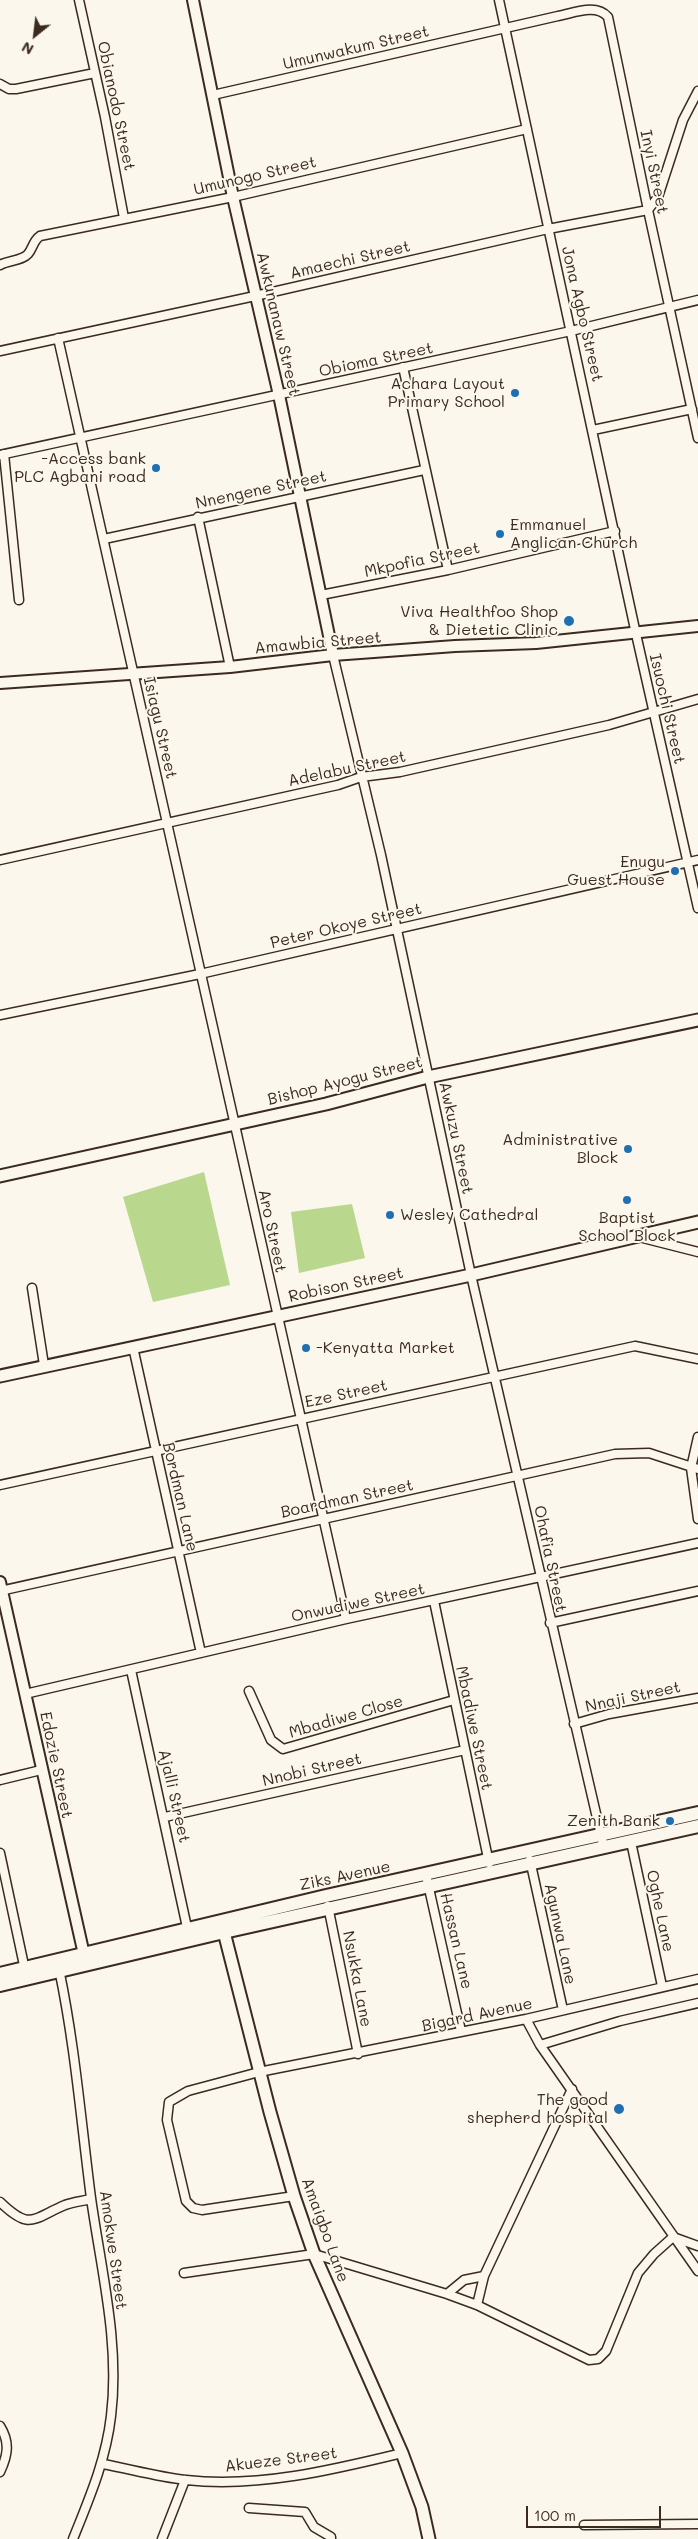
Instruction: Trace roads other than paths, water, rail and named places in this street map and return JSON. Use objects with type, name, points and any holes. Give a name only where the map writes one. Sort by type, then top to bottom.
[{"type":"main road","name":"Bishop Ayogu Street","points":[[0,1176],[326,1104],[428,1077],[698,1020]]},
{"type":"main road","name":"Robison Street","points":[[0,1376],[44,1365],[471,1275],[698,1222]]},
{"type":"main road","name":"Ziks Avenue","points":[[0,1985],[26,1973],[189,1934],[329,1910],[428,1881],[602,1842],[698,1812]]},
{"type":"main road","name":"Ziks Avenue","points":[[602,1842],[630,1842],[698,1826]]},
{"type":"main road","name":"Ziks Avenue","points":[[222,1927],[326,1896],[428,1881]]},
{"type":"main road","name":"Amaigbo Lane","points":[[222,1927],[294,2196],[314,2254],[402,2452],[422,2507],[429,2539]]},
{"type":"main road","name":"Ziks Avenue","points":[[0,1974],[26,1973]]},
{"type":"street","name":"Obianodo Street","points":[[79,0],[124,218]]},
{"type":"street","name":"Awkunanaw Street","points":[[193,0],[233,197],[279,395],[333,655]]},
{"type":"street","name":"Jona Agbo Street","points":[[499,0],[636,634]]},
{"type":"street","name":"Inyi Street","points":[[505,30],[595,9],[604,11],[608,17],[698,438]]},
{"type":"street","name":"Umunwakum Street","points":[[213,95],[505,30]]},
{"type":"street","points":[[0,84],[9,89],[16,89],[95,73]]},
{"type":"street","points":[[648,210],[658,197],[683,120],[698,92]]},
{"type":"street","name":"Umunogo Street","points":[[0,265],[24,257],[29,253],[36,239],[40,236],[233,197],[527,129]]},
{"type":"street","name":"Amaechi Street","points":[[0,351],[255,296],[548,229],[648,210]]},
{"type":"street","name":"Obioma Street","points":[[2,455],[571,331],[698,300]]},
{"type":"street","name":"Isiagu Street","points":[[58,338],[235,1123]]},
{"type":"street","points":[[403,368],[424,470],[448,570]]},
{"type":"street","points":[[593,430],[692,409]]},
{"type":"street","points":[[2,455],[19,600]]},
{"type":"street","name":"Nnengene Street","points":[[104,538],[424,470]]},
{"type":"street","points":[[198,517],[230,667]]},
{"type":"street","name":"Mkpofia Street","points":[[321,595],[448,570],[615,530]]},
{"type":"street","name":"Amawbia Street","points":[[0,683],[230,667],[333,655],[455,646],[536,644],[698,626]]},
{"type":"street","name":"Isuochi Street","points":[[636,634],[698,908]]},
{"type":"street","name":"Awkuzu Street","points":[[333,655],[381,855],[471,1275]]},
{"type":"street","name":"Adelabu Street","points":[[0,860],[338,785],[361,777],[400,772],[594,728],[698,699]]},
{"type":"street","name":"Peter Okoye Street","points":[[0,1015],[200,974],[396,928],[688,864],[698,860]]},
{"type":"street","points":[[688,864],[698,871]]},
{"type":"street","name":"Aro Street","points":[[235,1123],[276,1316],[302,1417],[346,1619]]},
{"type":"street","points":[[636,1236],[698,1252]]},
{"type":"street","name":"Ohafia Street","points":[[471,1275],[602,1842]]},
{"type":"street","points":[[32,1288],[44,1365]]},
{"type":"street","name":"Eze Street","points":[[0,1485],[302,1417],[635,1346],[698,1359]]},
{"type":"street","name":"Bordman Lane","points":[[133,1347],[201,1653]]},
{"type":"street","points":[[698,1437],[694,1468],[698,1519]]},
{"type":"street","name":"Boardman Street","points":[[1,1588],[325,1519],[614,1454],[640,1452],[656,1454],[694,1468]]},
{"type":"street","name":"Onwudiwe Street","points":[[25,1694],[346,1619],[698,1543]]},
{"type":"street","name":"Edozie Street","points":[[1,1588],[84,1959]]},
{"type":"street","points":[[550,1623],[698,1591]]},
{"type":"street","name":"Mbadiwe Street","points":[[434,1601],[490,1866]]},
{"type":"street","name":"Ajalli Street","points":[[131,1670],[165,1817],[189,1934]]},
{"type":"street","name":"Mbadiwe Close","points":[[249,1691],[271,1740],[283,1749],[293,1748],[454,1700]]},
{"type":"street","name":"Nnaji Street","points":[[574,1724],[609,1714],[698,1698]]},
{"type":"street","name":"Nnobi Street","points":[[165,1817],[465,1750]]},
{"type":"street","points":[[0,1780],[41,1770]]},
{"type":"street","name":"Oghe Lane","points":[[630,1842],[662,1986]]},
{"type":"street","points":[[0,1853],[26,1973]]},
{"type":"street","name":"Agunwa Lane","points":[[529,1858],[562,2010]]},
{"type":"street","name":"Hassan Lane","points":[[428,1881],[462,2031]]},
{"type":"street","name":"Nsukka Lane","points":[[326,1896],[358,2054]]},
{"type":"street","name":"Amokwe Street","points":[[58,1965],[72,2039],[91,2199],[108,2305],[113,2387],[111,2416],[103,2464],[73,2539]]},
{"type":"street","name":"Bigard Avenue","points":[[294,2196],[202,2210],[193,2208],[186,2201],[167,2120],[169,2102],[188,2091],[260,2072],[526,2019],[698,1979]]},
{"type":"street","points":[[540,2044],[620,2021],[698,2003]]},
{"type":"street","points":[[526,2019],[540,2044],[698,2271]]},
{"type":"street","points":[[477,2305],[484,2276],[572,2089]]},
{"type":"street","points":[[0,2202],[15,2216],[25,2220],[45,2216],[65,2205],[91,2199]]},
{"type":"street","points":[[673,2237],[698,2246]]},
{"type":"street","points":[[184,2272],[314,2254],[447,2294],[477,2305],[589,2360],[598,2359],[606,2351],[638,2274],[654,2254],[673,2237]]},
{"type":"street","points":[[447,2294],[464,2280],[484,2276]]},
{"type":"street","points":[[0,2426],[8,2441],[8,2449],[0,2472]]},
{"type":"street","name":"Akueze Street","points":[[103,2464],[185,2480],[222,2482],[278,2477],[343,2467],[402,2452]]},
{"type":"street","points":[[162,2539],[185,2480]]},
{"type":"street","points":[[249,2508],[305,2512],[314,2528],[331,2537],[331,2539]]},
{"type":"street","points":[[584,2525],[698,2524]]},
{"type":"place","name":"Achara Layout Primary School","points":[[515,393]]},
{"type":"place","name":"-Access bank PLC Agbani road","points":[[156,468]]},
{"type":"place","name":"Emmanuel Anglican Church","points":[[500,534]]},
{"type":"place","name":"Viva Healthfoo Shop & Dietetic Clinic","points":[[569,621]]},
{"type":"place","name":"Enugu Guest House","points":[[675,871]]},
{"type":"place","name":"Administrative Block","points":[[628,1149]]},
{"type":"place","name":"Baptist School Block","points":[[627,1200]]},
{"type":"place","name":"Wesley Cathedral","points":[[390,1215]]},
{"type":"place","name":"-Kenyatta Market","points":[[306,1348]]},
{"type":"place","name":"Zenith Bank","points":[[670,1821]]},
{"type":"place","name":"The good shepherd hospital","points":[[619,2109]]}]
